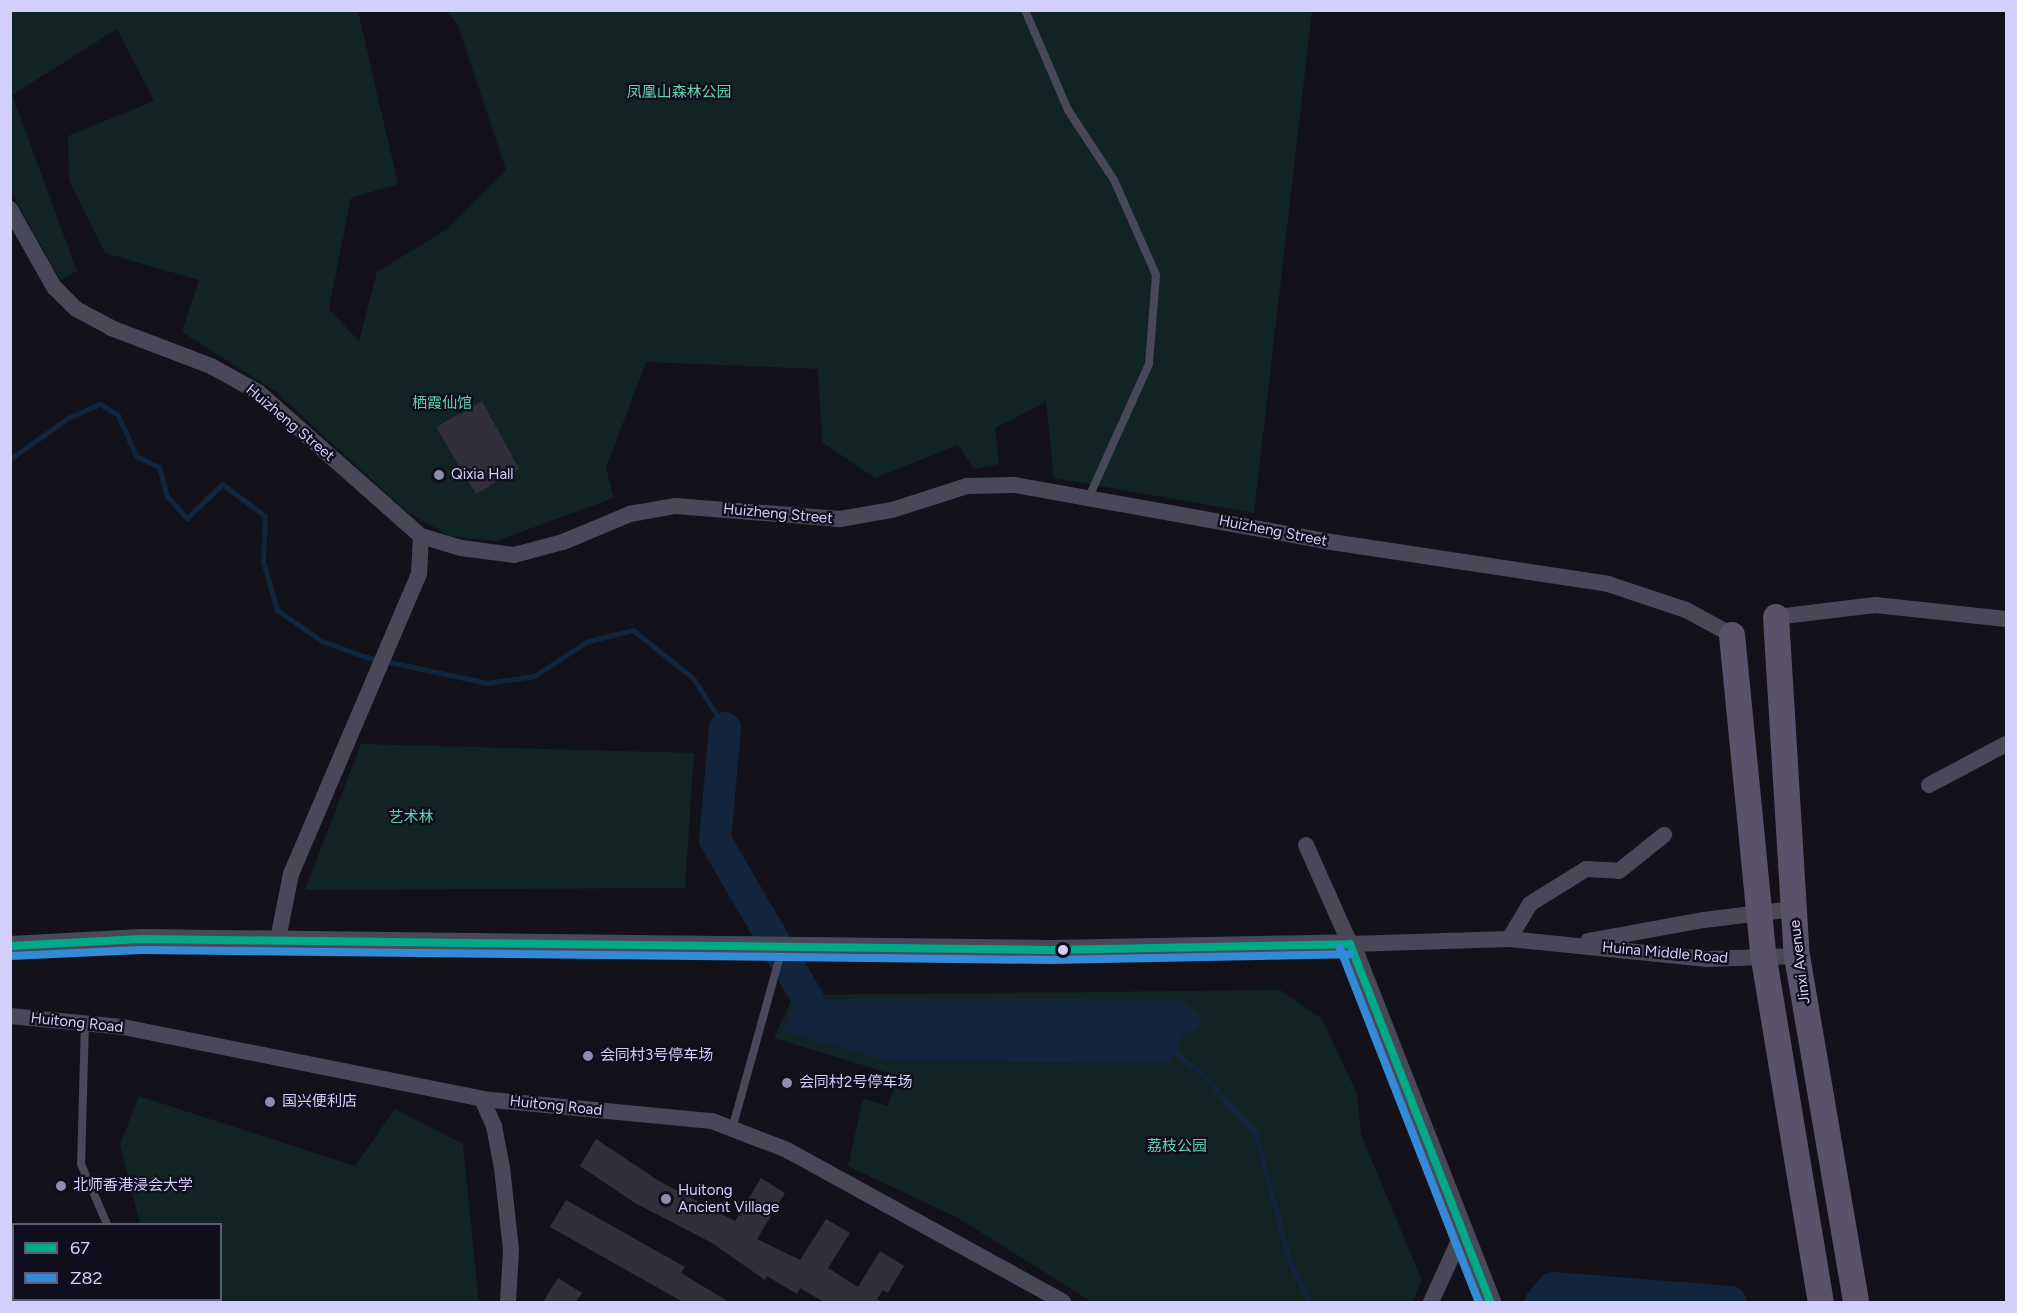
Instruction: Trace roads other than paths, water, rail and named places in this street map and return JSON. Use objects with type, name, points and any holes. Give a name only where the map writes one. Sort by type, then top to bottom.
[{"type":"main road","name":"Jinxi Avenue","points":[[1776,617],[1797,956],[1856,1302]]},
{"type":"main road","points":[[1732,635],[1764,959],[1804,1220],[1821,1302]]},
{"type":"main road","points":[[1748,783],[1765,827],[1778,820],[1787,803]]},
{"type":"main road","points":[[1783,1085],[1792,1069],[1802,1071],[1824,1119]]},
{"type":"street","name":"Huizheng Street","points":[[10,208],[54,287],[76,309],[111,328],[212,366],[258,392],[421,536],[461,548],[514,555],[563,542],[630,514],[675,506],[840,519],[892,510],[967,486],[1015,485],[1325,541],[1608,584],[1686,610],[1732,635]]},
{"type":"street","points":[[278,939],[291,874],[419,574],[421,536]]},
{"type":"street","points":[[1776,617],[1875,605],[2007,619]]},
{"type":"street","points":[[1929,785],[2007,744]]},
{"type":"street","points":[[1509,939],[1530,904],[1586,869],[1619,871],[1664,835]]},
{"type":"street","points":[[1306,845],[1350,944],[1490,1302]]},
{"type":"street","name":"Huina Middle Road","points":[[1570,945],[1759,911],[1793,909]]},
{"type":"street","points":[[10,946],[141,939],[1050,950],[1350,944]]},
{"type":"street","name":"Huina Middle Road","points":[[1350,944],[1509,939],[1707,959],[1764,959],[1797,956]]},
{"type":"street","name":"Huitong Road","points":[[10,1016],[123,1027],[482,1098],[712,1121],[787,1150],[1063,1302]]},
{"type":"street","points":[[482,1098],[494,1126],[502,1168],[511,1250],[507,1302]]},
{"type":"street","points":[[1431,1302],[1462,1234]]},
{"type":"lane","points":[[1025,10],[1068,110],[1114,180],[1156,275],[1149,364],[1089,497]]},
{"type":"lane","points":[[734,1122],[783,946]]},
{"type":"lane","points":[[85,1023],[81,1164],[107,1223]]},
{"type":"water","points":[[796,999],[1180,999],[1201,1018],[1198,1026],[1185,1033],[1168,1063],[888,1061],[783,1031]]},
{"type":"water","points":[[12,1288],[12,1301],[105,1302],[11,1302]]},
{"type":"waterway","points":[[10,459],[68,418],[100,404],[118,415],[136,456],[159,467],[167,496],[187,518],[222,484],[265,516],[263,561],[277,610],[322,641],[366,657],[487,683],[534,676],[588,641],[633,630],[694,679],[725,728]]},
{"type":"waterway","points":[[725,728],[715,840],[819,1018],[838,1022]]},
{"type":"waterway","points":[[1168,1047],[1200,1072],[1255,1132],[1289,1260],[1310,1302]]},
{"type":"waterway","points":[[1541,1302],[1553,1288],[1730,1302]]},
{"type":"place","name":"Qixia Hall","points":[[439,475]]},
{"type":"place","name":"会同村3号停车场","points":[[588,1056]]},
{"type":"place","name":"会同村2号停车场","points":[[787,1083]]},
{"type":"place","name":"国兴便利店","points":[[270,1102]]},
{"type":"place","name":"北师香港浸会大学","points":[[61,1186]]},
{"type":"place","name":"Huitong Ancient Village","points":[[666,1199]]},
{"type":"park label","name":"凤凰山森林公园","points":[[679,93]]},
{"type":"park label","name":"栖霞仙馆","points":[[442,404]]},
{"type":"park label","name":"艺术林","points":[[411,818]]},
{"type":"park label","name":"荔枝公园","points":[[1177,1147]]}]
